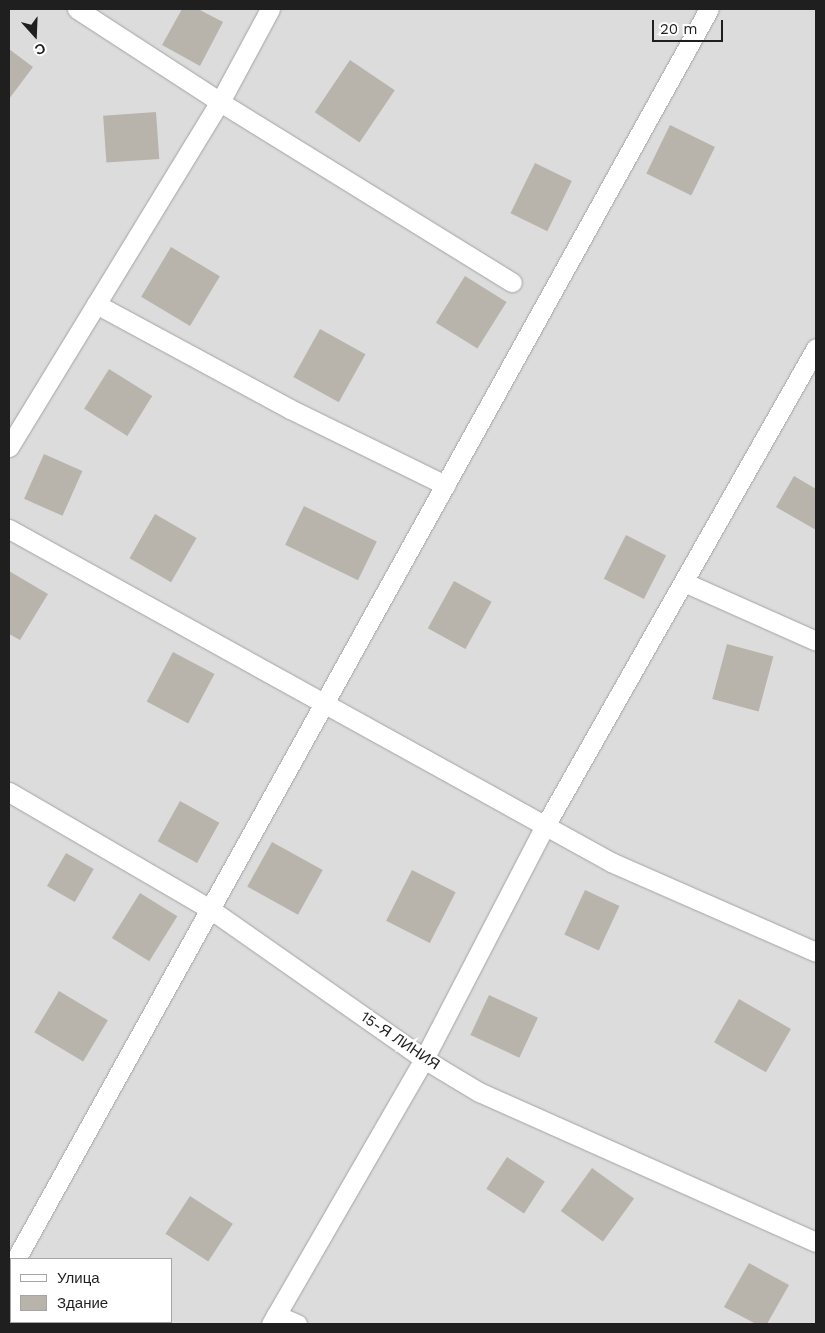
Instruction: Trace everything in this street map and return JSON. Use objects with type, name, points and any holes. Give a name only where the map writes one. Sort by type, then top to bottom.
[{"type":"street","points":[[77,9],[220,102],[512,282]]},
{"type":"street","points":[[9,447],[220,102],[270,9]]},
{"type":"street","points":[[17,1258],[709,9]]},
{"type":"street","points":[[96,304],[290,410],[445,485]]},
{"type":"street","points":[[297,1324],[273,1320],[424,1059],[546,824],[686,583],[816,348]]},
{"type":"street","points":[[9,529],[324,704],[546,824],[611,862],[816,952]]},
{"type":"street","points":[[686,583],[816,641]]},
{"type":"street","name":"15-Я ЛИНИЯ","points":[[9,792],[210,909],[424,1059],[479,1092],[816,1242]]},
{"type":"shaded area","points":[[9,9],[816,9],[816,1324],[9,1324]]},
{"type":"building","points":[[182,9],[198,9],[223,22],[200,66],[162,45]]},
{"type":"building","points":[[9,49],[33,67],[9,99]]},
{"type":"building","points":[[350,60],[395,90],[360,142],[315,112]]},
{"type":"building","points":[[156,112],[159,159],[106,163],[103,116]]},
{"type":"building","points":[[670,125],[715,147],[691,195],[646,174]]},
{"type":"building","points":[[535,163],[572,181],[547,231],[510,213]]},
{"type":"building","points":[[171,247],[220,276],[190,326],[141,297]]},
{"type":"building","points":[[465,276],[507,302],[477,349],[436,323]]},
{"type":"building","points":[[320,329],[365,354],[339,402],[293,377]]},
{"type":"building","points":[[109,369],[152,396],[127,436],[84,409]]},
{"type":"building","points":[[44,454],[82,471],[62,516],[24,499]]},
{"type":"building","points":[[794,476],[816,489],[816,530],[776,507]]},
{"type":"building","points":[[304,506],[377,542],[358,580],[285,545]]},
{"type":"building","points":[[155,514],[197,538],[171,582],[130,558]]},
{"type":"building","points":[[626,535],[666,555],[644,599],[604,579]]},
{"type":"building","points":[[9,571],[48,594],[20,640],[9,634]]},
{"type":"building","points":[[454,581],[492,602],[465,649],[428,628]]},
{"type":"building","points":[[727,644],[773,656],[759,711],[712,699]]},
{"type":"building","points":[[173,652],[214,674],[188,724],[147,701]]},
{"type":"building","points":[[180,801],[219,823],[197,863],[158,841]]},
{"type":"building","points":[[272,842],[323,870],[298,915],[247,887]]},
{"type":"building","points":[[66,853],[94,869],[75,902],[47,886]]},
{"type":"building","points":[[412,870],[456,892],[430,943],[386,921]]},
{"type":"building","points":[[585,890],[619,906],[599,950],[564,934]]},
{"type":"building","points":[[140,893],[177,916],[149,961],[112,938]]},
{"type":"building","points":[[59,991],[108,1020],[83,1062],[34,1032]]},
{"type":"building","points":[[489,995],[538,1018],[519,1058],[470,1035]]},
{"type":"building","points":[[739,999],[791,1029],[766,1072],[714,1042]]},
{"type":"building","points":[[507,1157],[545,1182],[524,1213],[486,1189]]},
{"type":"building","points":[[592,1168],[634,1199],[603,1241],[561,1211]]},
{"type":"building","points":[[190,1196],[233,1224],[208,1262],[165,1234]]},
{"type":"building","points":[[749,1263],[789,1285],[767,1324],[756,1324],[724,1307]]}]
